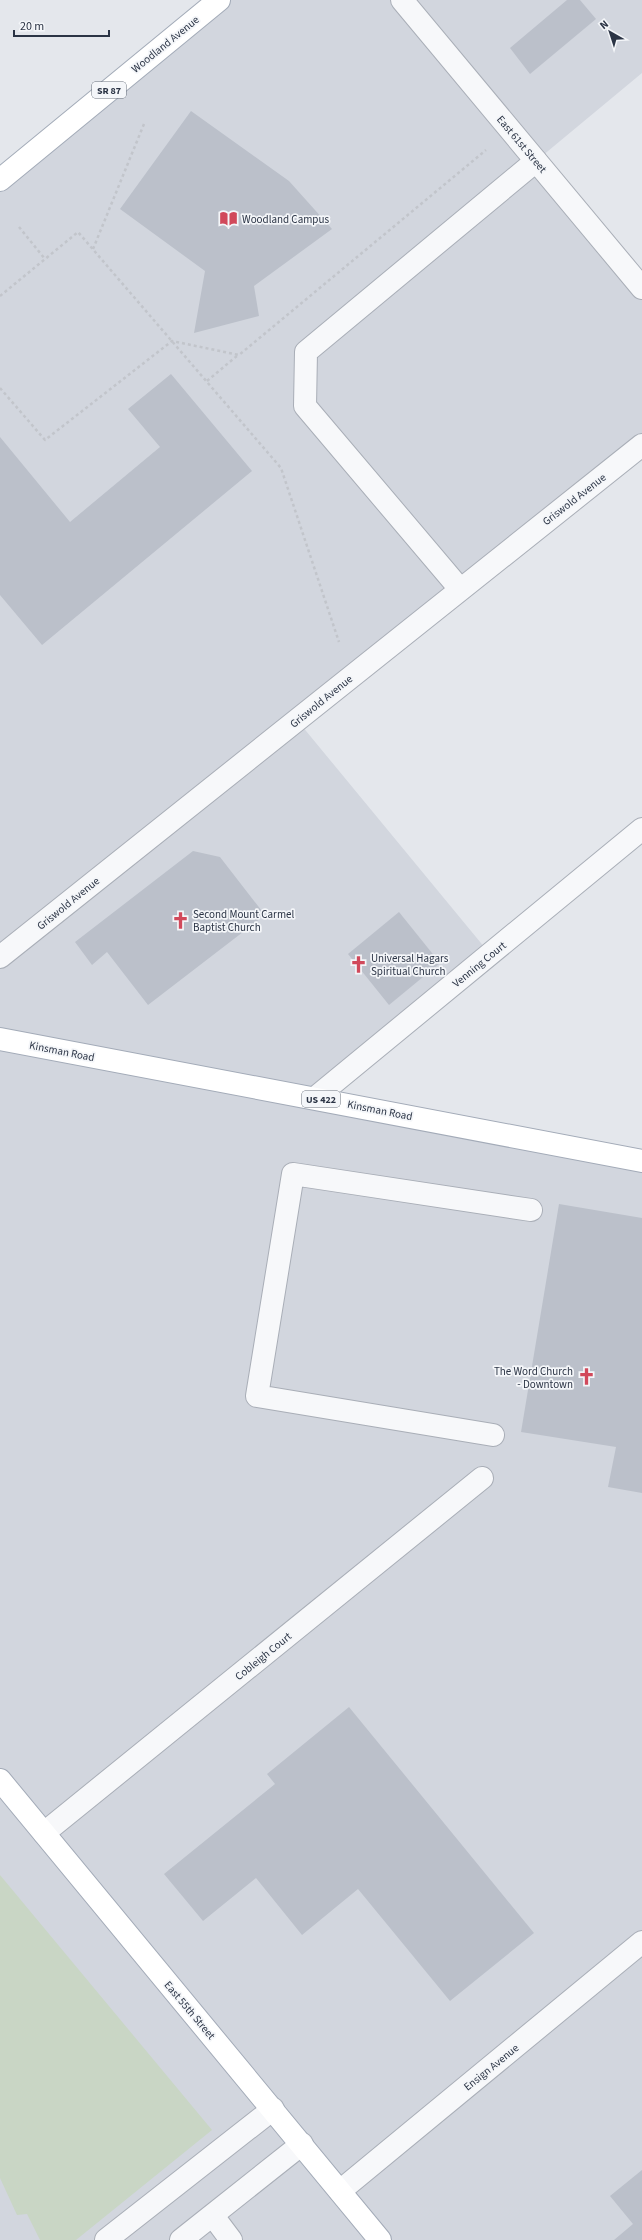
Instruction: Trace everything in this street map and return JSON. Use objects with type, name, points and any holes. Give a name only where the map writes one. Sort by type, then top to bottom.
[{"type":"main road","name":"Woodland Avenue","points":[[0,180],[219,0]]},
{"type":"main road","name":"Kinsman Road","points":[[0,1039],[642,1160]]},
{"type":"main road","name":"East 55th Street","points":[[0,1780],[380,2240]]},
{"type":"street","name":"East 61st Street","points":[[402,0],[642,288]]},
{"type":"street","points":[[460,589],[305,406],[306,352],[536,161]]},
{"type":"street","name":"Griswold Avenue","points":[[0,957],[642,445]]},
{"type":"street","name":"Venning Court","points":[[315,1098],[642,829]]},
{"type":"street","points":[[493,1435],[256,1396],[293,1174],[531,1210]]},
{"type":"street","name":"Cobleigh Court","points":[[44,1833],[482,1478]]},
{"type":"street","name":"Ensign Avenue","points":[[340,2191],[642,1942]]},
{"type":"street","points":[[106,2240],[273,2109]]},
{"type":"street","points":[[181,2240],[302,2144]]},
{"type":"street","points":[[213,2216],[231,2240]]},
{"type":"path","points":[[93,249],[144,124]]},
{"type":"path","points":[[206,381],[486,150]]},
{"type":"path","points":[[19,227],[45,259]]},
{"type":"path","points":[[0,296],[78,232],[281,468],[339,642]]},
{"type":"path","points":[[0,388],[45,440],[172,341],[239,355]]},
{"type":"shaded area","points":[[219,0],[642,0],[642,73],[536,161],[642,288],[642,445],[297,720],[490,954],[316,1098],[642,1161],[642,2240],[0,2240],[0,180]]},
{"type":"green space","points":[[0,1875],[212,2130],[76,2240],[40,2240],[27,2214],[17,2215],[0,2178]]},
{"type":"building","points":[[567,0],[580,0],[596,19],[530,74],[510,48]]},
{"type":"building","name":"Woodland Campus","points":[[191,111],[289,181],[332,229],[254,286],[259,316],[194,333],[205,271],[120,209]]},
{"type":"building","points":[[171,374],[252,471],[42,645],[0,595],[0,437],[70,522],[160,447],[128,409]]},
{"type":"building","points":[[193,851],[220,857],[265,915],[148,1005],[107,952],[92,965],[75,942]]},
{"type":"building","points":[[399,912],[440,963],[389,1005],[348,954]]},
{"type":"building","name":"The Word Church - Downtown","points":[[559,1204],[642,1218],[642,1493],[608,1487],[616,1447],[521,1432]]},
{"type":"building","points":[[349,1707],[534,1933],[450,2001],[358,1889],[302,1935],[256,1878],[203,1921],[164,1874],[275,1784],[267,1774]]},
{"type":"building","points":[[642,2170],[642,2240],[614,2240],[633,2224],[610,2196]]},
{"type":"place","name":"Woodland Campus","points":[[229,219]]},
{"type":"place","name":"Second Mount Carmel Baptist Church","points":[[180,920]]},
{"type":"place","name":"Universal Hagars Spiritual Church","points":[[358,964]]},
{"type":"place","name":"The Word Church - Downtown","points":[[586,1377]]}]
